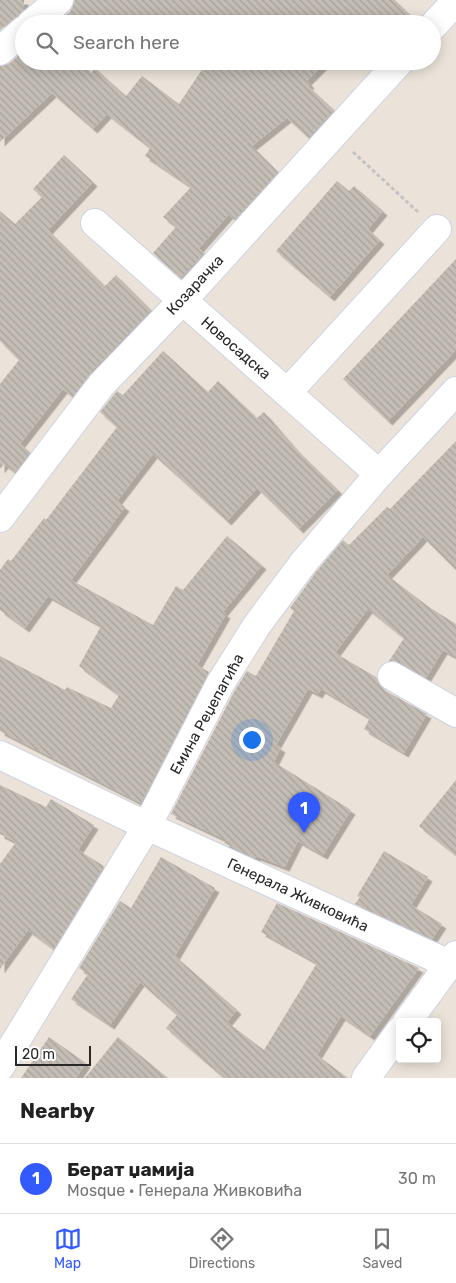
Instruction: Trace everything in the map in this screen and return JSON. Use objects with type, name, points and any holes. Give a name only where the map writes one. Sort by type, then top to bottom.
[{"type":"street","points":[[42,15],[59,0]]},
{"type":"street","points":[[441,17],[456,1]]},
{"type":"street","points":[[0,51],[15,38]]},
{"type":"street","name":"Козарачка","points":[[0,518],[101,385],[182,301],[392,70]]},
{"type":"street","name":"Новосадска","points":[[95,224],[379,474]]},
{"type":"street","points":[[287,393],[437,229]]},
{"type":"street","name":"Емина Реџепагића","points":[[0,1067],[147,826],[220,684],[257,625],[304,562],[379,474],[456,391]]},
{"type":"street","points":[[392,676],[456,713]]},
{"type":"street","name":"Генерала Живковића","points":[[0,755],[147,826],[452,959],[410,1018]]},
{"type":"street","points":[[366,1078],[396,1037]]},
{"type":"path","points":[[334,135],[437,229]]},
{"type":"building","points":[[0,0],[24,0],[24,10],[15,15],[15,18],[0,30]]},
{"type":"building","points":[[75,0],[395,0],[410,15],[66,15],[70,12]]},
{"type":"building","points":[[15,59],[15,70],[88,70],[91,73],[93,70],[97,70],[126,96],[142,76],[179,104],[202,70],[318,70],[307,81],[310,84],[308,86],[334,110],[309,138],[287,118],[252,146],[278,172],[234,220],[229,214],[199,248],[204,253],[181,278],[153,253],[176,227],[163,217],[191,187],[145,156],[150,148],[107,114],[93,129],[52,93],[0,142],[0,66],[10,63]]},
{"type":"building","points":[[64,155],[93,182],[48,230],[105,286],[116,275],[151,310],[92,371],[73,397],[63,389],[20,444],[30,452],[15,472],[4,464],[0,469],[0,384],[19,360],[0,341],[0,211],[15,224],[42,197],[33,189]]},
{"type":"building","points":[[337,181],[349,191],[354,186],[383,211],[368,229],[380,240],[330,297],[276,251]]},
{"type":"building","points":[[456,259],[456,350],[388,421],[343,379]]},
{"type":"building","points":[[163,351],[208,392],[218,381],[257,418],[264,412],[297,450],[338,490],[299,529],[257,488],[227,521],[153,454],[117,501],[125,507],[71,580],[153,625],[176,586],[183,590],[227,536],[262,565],[223,612],[226,614],[197,665],[209,672],[141,803],[0,731],[0,656],[65,690],[67,687],[111,708],[119,695],[79,666],[101,626],[48,596],[25,628],[0,610],[0,570],[8,559],[11,561],[44,518],[46,520],[117,427],[100,412],[117,391],[123,395]]},
{"type":"building","points":[[456,441],[456,570],[423,537],[387,575],[429,607],[456,624],[456,657],[443,650],[426,678],[400,662],[389,661],[404,638],[368,609],[335,653],[376,677],[384,690],[427,714],[404,753],[364,729],[370,718],[321,689],[318,694],[308,689],[276,745],[281,748],[274,762],[351,810],[323,855],[298,841],[285,867],[256,856],[255,858],[224,843],[226,840],[171,814],[234,692],[247,671],[256,676],[294,611],[290,608],[316,572],[343,540],[349,545],[387,507],[390,509]]},
{"type":"building","points":[[456,780],[456,855],[419,826]]},
{"type":"building","points":[[0,785],[46,807],[51,799],[94,825],[78,850],[104,866],[54,949],[28,930],[0,969],[0,864],[16,842],[0,834]]},
{"type":"building","points":[[384,851],[428,877],[411,905],[442,924],[432,939],[355,904],[360,897],[357,896]]},
{"type":"building","points":[[161,857],[215,888],[175,956],[237,1010],[227,1022],[264,1050],[317,963],[261,932],[277,903],[419,968],[370,1036],[341,1016],[317,1055],[348,1078],[224,1078],[166,1028],[177,1015],[140,982],[110,1025],[71,999],[88,974],[79,968],[120,901],[131,908]]},
{"type":"building","points":[[49,1037],[86,1063],[76,1078],[21,1078]]},
{"type":"building","points":[[118,1037],[168,1078],[85,1078]]},
{"type":"place","name":"Берат џамија","points":[[304,833]]}]
